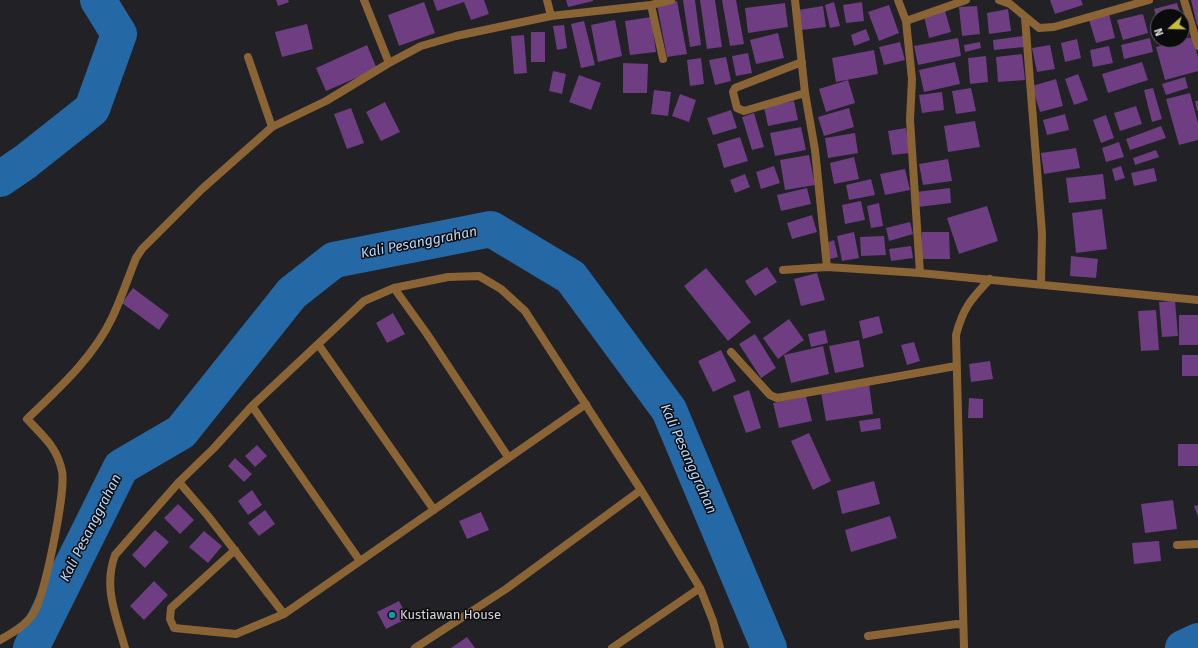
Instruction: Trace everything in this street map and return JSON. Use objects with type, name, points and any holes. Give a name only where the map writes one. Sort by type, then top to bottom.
[{"type":"street","points":[[364,0],[389,63]]},
{"type":"street","points":[[547,0],[551,16]]},
{"type":"street","points":[[0,640],[17,631],[34,613],[43,587],[55,539],[63,482],[62,470],[54,448],[27,419],[60,387],[96,343],[111,319],[136,258],[142,249],[202,189],[272,127],[326,101],[389,63],[421,46],[444,39],[551,16],[650,5],[671,0]]},
{"type":"street","points":[[795,0],[805,93],[815,150],[827,267]]},
{"type":"street","points":[[898,0],[906,21],[912,79],[910,120],[920,273]]},
{"type":"street","points":[[906,21],[966,0]]},
{"type":"street","points":[[999,0],[1009,2],[1025,18],[1039,28],[1054,27],[1149,0]]},
{"type":"street","points":[[1184,0],[1198,46]]},
{"type":"street","points":[[650,5],[663,59]]},
{"type":"street","points":[[1025,18],[1042,233],[1040,284]]},
{"type":"street","points":[[248,57],[272,127]]},
{"type":"street","points":[[802,62],[735,88],[733,92],[737,108],[744,111],[805,93]]},
{"type":"street","points":[[783,270],[827,267],[920,273],[1198,300]]},
{"type":"street","points":[[126,648],[110,595],[110,569],[115,555],[179,482],[214,448],[252,406],[364,301],[394,288],[460,275],[478,276],[501,289],[525,311],[641,490],[700,588],[713,621],[720,648]]},
{"type":"street","points":[[964,648],[956,336],[961,318],[969,302],[990,279]]},
{"type":"street","points":[[394,288],[427,334],[508,457]]},
{"type":"street","points":[[318,344],[434,510]]},
{"type":"street","points":[[731,352],[770,395],[778,398],[956,366]]},
{"type":"street","points":[[235,550],[171,608],[170,619],[174,628],[236,634],[284,614],[586,404]]},
{"type":"street","points":[[252,406],[360,561]]},
{"type":"street","points":[[179,482],[235,550],[284,614]]},
{"type":"street","points":[[415,648],[506,589],[641,490]]},
{"type":"street","points":[[1177,545],[1198,544]]},
{"type":"street","points":[[612,648],[700,588]]},
{"type":"street","points":[[868,636],[950,624],[963,625]]},
{"type":"building","points":[[276,0],[288,0],[289,2],[278,6]]},
{"type":"building","points":[[433,0],[484,0],[489,14],[471,20],[464,2],[437,11]]},
{"type":"building","points":[[566,0],[593,0],[593,1],[568,7]]},
{"type":"building","points":[[683,0],[695,0],[701,45],[690,47]]},
{"type":"building","points":[[700,0],[715,0],[722,47],[707,49]]},
{"type":"building","points":[[722,0],[736,0],[744,44],[730,46]]},
{"type":"building","points":[[1050,0],[1081,0],[1083,5],[1055,14]]},
{"type":"building","points":[[1191,0],[1198,0],[1198,25],[1197,25]]},
{"type":"building","points":[[677,1],[687,54],[667,57],[657,5]]},
{"type":"building","points":[[424,2],[435,33],[399,46],[388,15]]},
{"type":"building","points":[[834,2],[840,26],[830,28],[825,5]]},
{"type":"building","points":[[862,2],[864,21],[846,23],[843,5]]},
{"type":"building","points":[[785,3],[788,27],[748,33],[745,8]]},
{"type":"building","points":[[1177,3],[1179,8],[1158,8]]},
{"type":"building","points":[[889,5],[899,33],[879,41],[868,12]]},
{"type":"building","points":[[823,6],[826,27],[801,30],[798,10]]},
{"type":"building","points":[[977,6],[980,34],[962,36],[959,7]]},
{"type":"building","points":[[1008,9],[1011,31],[989,34],[987,13]]},
{"type":"building","points":[[945,11],[951,32],[929,38],[924,16]]},
{"type":"building","points":[[1109,14],[1115,38],[1096,43],[1089,20]]},
{"type":"building","points":[[1143,14],[1148,33],[1123,40],[1117,20]]},
{"type":"building","points":[[651,17],[656,52],[630,55],[625,21]]},
{"type":"building","points":[[615,20],[622,56],[598,62],[591,25]]},
{"type":"building","points":[[584,21],[595,65],[581,68],[571,24]]},
{"type":"building","points":[[307,24],[313,49],[282,57],[275,32]]},
{"type":"building","points":[[564,25],[567,48],[557,50],[553,26]]},
{"type":"building","points":[[866,29],[870,40],[854,46],[851,35]]},
{"type":"building","points":[[531,32],[545,32],[545,62],[531,62]]},
{"type":"building","points":[[778,33],[784,58],[756,64],[750,40]]},
{"type":"building","points":[[524,35],[527,73],[514,74],[511,36]]},
{"type":"building","points":[[1023,36],[1024,47],[994,50],[993,40]]},
{"type":"building","points":[[1192,37],[1198,57],[1198,71],[1165,80],[1156,48],[1190,48],[1190,38]]},
{"type":"building","points":[[958,38],[961,56],[918,65],[914,46]]},
{"type":"building","points":[[1150,38],[1150,48],[1152,48],[1153,52],[1124,59],[1121,45]]},
{"type":"building","points":[[1077,39],[1081,58],[1065,62],[1061,43]]},
{"type":"building","points":[[900,42],[905,60],[884,65],[879,47]]},
{"type":"building","points":[[980,42],[981,48],[965,52],[964,45]]},
{"type":"building","points":[[367,45],[377,69],[326,91],[316,68]]},
{"type":"building","points":[[1050,45],[1055,69],[1037,72],[1032,48]]},
{"type":"building","points":[[1109,46],[1113,63],[1093,67],[1090,50]]},
{"type":"building","points":[[874,50],[878,74],[836,82],[832,58]]},
{"type":"building","points":[[748,53],[752,73],[736,76],[732,56]]},
{"type":"building","points":[[1022,54],[1025,80],[998,82],[996,57]]},
{"type":"building","points":[[986,56],[988,82],[970,84],[968,58]]},
{"type":"building","points":[[726,57],[731,81],[715,85],[709,60]]},
{"type":"building","points":[[701,58],[704,84],[690,86],[687,60]]},
{"type":"building","points":[[955,62],[960,84],[924,92],[919,70]]},
{"type":"building","points":[[1142,62],[1148,80],[1108,93],[1102,74]]},
{"type":"building","points":[[623,63],[648,64],[647,93],[623,93]]},
{"type":"building","points":[[553,71],[566,74],[562,94],[549,91]]},
{"type":"building","points":[[1078,74],[1088,100],[1074,105],[1065,79]]},
{"type":"building","points":[[579,75],[601,83],[591,110],[569,102]]},
{"type":"building","points":[[1185,77],[1188,88],[1166,95],[1162,84]]},
{"type":"building","points":[[1056,79],[1063,106],[1040,112],[1032,86]]},
{"type":"building","points":[[848,80],[855,103],[826,112],[819,89]]},
{"type":"building","points":[[971,88],[976,111],[956,114],[952,91]]},
{"type":"building","points":[[1153,88],[1162,119],[1152,122],[1144,90]]},
{"type":"building","points":[[654,90],[671,92],[668,116],[651,114]]},
{"type":"building","points":[[942,92],[944,110],[922,113],[919,95]]},
{"type":"building","points":[[1190,93],[1198,123],[1198,140],[1179,145],[1166,99]]},
{"type":"building","points":[[680,94],[696,100],[689,122],[672,116]]},
{"type":"building","points":[[794,101],[798,120],[768,126],[764,107]]},
{"type":"building","points":[[1195,101],[1198,101],[1198,111],[1197,111]]},
{"type":"building","points":[[385,102],[400,132],[381,141],[366,112]]},
{"type":"building","points":[[1136,106],[1142,124],[1120,131],[1114,113]]},
{"type":"building","points":[[351,108],[364,143],[347,149],[334,114]]},
{"type":"building","points":[[849,108],[854,127],[824,136],[818,117]]},
{"type":"building","points":[[731,110],[737,128],[713,135],[707,118]]},
{"type":"building","points":[[754,113],[764,147],[752,150],[742,117]]},
{"type":"building","points":[[1065,114],[1069,130],[1047,135],[1043,120]]},
{"type":"building","points":[[1106,115],[1114,138],[1101,143],[1093,120]]},
{"type":"building","points":[[975,121],[980,147],[948,152],[944,126]]},
{"type":"building","points":[[1161,126],[1166,138],[1130,150],[1126,139]]},
{"type":"building","points":[[801,127],[806,150],[775,156],[770,133]]},
{"type":"building","points":[[906,128],[910,153],[892,155],[888,131]]},
{"type":"building","points":[[855,133],[858,153],[828,158],[825,138]]},
{"type":"building","points":[[740,137],[748,161],[724,168],[717,144]]},
{"type":"building","points":[[1119,142],[1124,157],[1106,162],[1102,148]]},
{"type":"building","points":[[1076,148],[1080,168],[1044,174],[1041,153]]},
{"type":"building","points":[[1156,150],[1159,157],[1135,165],[1133,158]]},
{"type":"building","points":[[809,155],[815,185],[785,190],[780,160]]},
{"type":"building","points":[[854,157],[859,179],[834,184],[830,163]]},
{"type":"building","points":[[948,159],[952,181],[923,185],[919,164]]},
{"type":"building","points":[[774,166],[780,183],[761,189],[756,172]]},
{"type":"building","points":[[1121,166],[1125,178],[1115,181],[1112,169]]},
{"type":"building","points":[[1154,168],[1157,181],[1134,186],[1131,173]]},
{"type":"building","points":[[905,169],[910,190],[885,195],[880,174]]},
{"type":"building","points":[[745,174],[750,187],[735,193],[730,180]]},
{"type":"building","points":[[1103,174],[1106,199],[1069,203],[1066,178]]},
{"type":"building","points":[[871,179],[875,195],[849,200],[846,185]]},
{"type":"building","points":[[807,188],[811,204],[781,211],[777,195]]},
{"type":"building","points":[[950,188],[951,203],[918,207],[916,192]]},
{"type":"building","points":[[861,201],[865,220],[845,224],[842,205]]},
{"type":"building","points":[[879,203],[883,226],[871,228],[867,206]]},
{"type":"building","points":[[987,206],[998,241],[959,254],[947,218]]},
{"type":"building","points":[[1102,209],[1107,249],[1076,253],[1072,213]]},
{"type":"building","points":[[812,215],[817,232],[792,239],[787,223]]},
{"type":"building","points":[[910,222],[913,234],[889,241],[886,228]]},
{"type":"building","points":[[854,232],[859,258],[842,261],[837,236]]},
{"type":"building","points":[[922,232],[949,232],[950,259],[922,259]]},
{"type":"building","points":[[884,236],[886,255],[861,256],[860,237]]},
{"type":"building","points":[[834,240],[838,257],[830,259],[826,243]]},
{"type":"building","points":[[911,246],[913,258],[891,261],[889,249]]},
{"type":"building","points":[[1071,256],[1098,259],[1096,278],[1070,276]]},
{"type":"building","points":[[767,267],[777,282],[755,296],[745,281]]},
{"type":"building","points":[[706,268],[751,322],[728,341],[684,286]]},
{"type":"building","points":[[817,273],[825,300],[801,306],[794,279]]},
{"type":"building","points":[[133,288],[169,315],[159,330],[122,303]]},
{"type":"building","points":[[1175,301],[1178,336],[1162,337],[1159,302]]},
{"type":"building","points":[[1156,310],[1159,350],[1141,351],[1138,311]]},
{"type":"building","points":[[393,313],[405,334],[387,343],[376,323]]},
{"type":"building","points":[[1179,315],[1198,315],[1198,345],[1179,345]]},
{"type":"building","points":[[879,316],[883,333],[863,339],[859,321]]},
{"type":"building","points":[[789,319],[804,340],[778,359],[763,338]]},
{"type":"building","points":[[825,330],[828,343],[811,347],[808,334]]},
{"type":"building","points":[[755,334],[776,368],[761,378],[739,344]]},
{"type":"building","points":[[859,340],[864,367],[835,373],[829,346]]},
{"type":"building","points":[[914,342],[920,361],[907,365],[901,345]]},
{"type":"building","points":[[823,346],[829,374],[791,383],[784,355]]},
{"type":"building","points":[[721,350],[736,381],[713,392],[698,361]]},
{"type":"building","points":[[1182,355],[1198,355],[1198,376],[1182,376]]},
{"type":"building","points":[[990,361],[993,379],[971,382],[969,364]]},
{"type":"building","points":[[869,384],[873,414],[826,421],[821,392]]},
{"type":"building","points":[[749,390],[761,428],[746,433],[733,396]]},
{"type":"building","points":[[806,396],[812,421],[779,428],[773,403]]},
{"type":"building","points":[[969,398],[983,399],[983,418],[968,418]]},
{"type":"building","points":[[880,418],[881,429],[861,432],[859,421]]},
{"type":"building","points":[[809,433],[831,481],[813,490],[791,441]]},
{"type":"building","points":[[1178,444],[1198,444],[1198,466],[1178,466]]},
{"type":"building","points":[[257,445],[267,456],[255,467],[245,456]]},
{"type":"building","points":[[235,458],[252,474],[244,482],[228,466]]},
{"type":"building","points":[[874,481],[880,504],[842,514],[837,491]]},
{"type":"building","points":[[252,490],[262,505],[248,515],[238,501]]},
{"type":"building","points":[[1173,500],[1177,529],[1145,533],[1141,504]]},
{"type":"building","points":[[178,504],[194,520],[180,534],[164,518]]},
{"type":"building","points":[[1198,505],[1198,517],[1194,506]]},
{"type":"building","points":[[265,510],[275,524],[259,536],[248,523]]},
{"type":"building","points":[[481,512],[489,530],[467,539],[459,521]]},
{"type":"building","points":[[890,516],[897,538],[851,552],[845,530]]},
{"type":"building","points":[[155,530],[169,542],[145,568],[132,555]]},
{"type":"building","points":[[204,531],[222,546],[208,563],[189,547]]},
{"type":"building","points":[[1159,541],[1161,561],[1134,564],[1132,543]]},
{"type":"building","points":[[154,581],[168,595],[144,620],[130,606]]},
{"type":"building","name":"Kustiawan House","points":[[399,601],[408,618],[386,629],[377,612]]},
{"type":"building","points":[[467,637],[475,648],[451,648]]},
{"type":"waterway","name":"Kali Pesanggrahan","points":[[0,179],[25,162],[92,109],[119,34],[98,0]]},
{"type":"waterway","name":"Kali Pesanggrahan","points":[[31,648],[121,467],[181,432],[292,293],[334,260],[491,229],[571,277],[669,410],[769,648]]},
{"type":"waterway","name":"Kali Pesanggrahan","points":[[1183,648],[1198,641]]},
{"type":"place","name":"Kustiawan House","points":[[392,615]]}]
